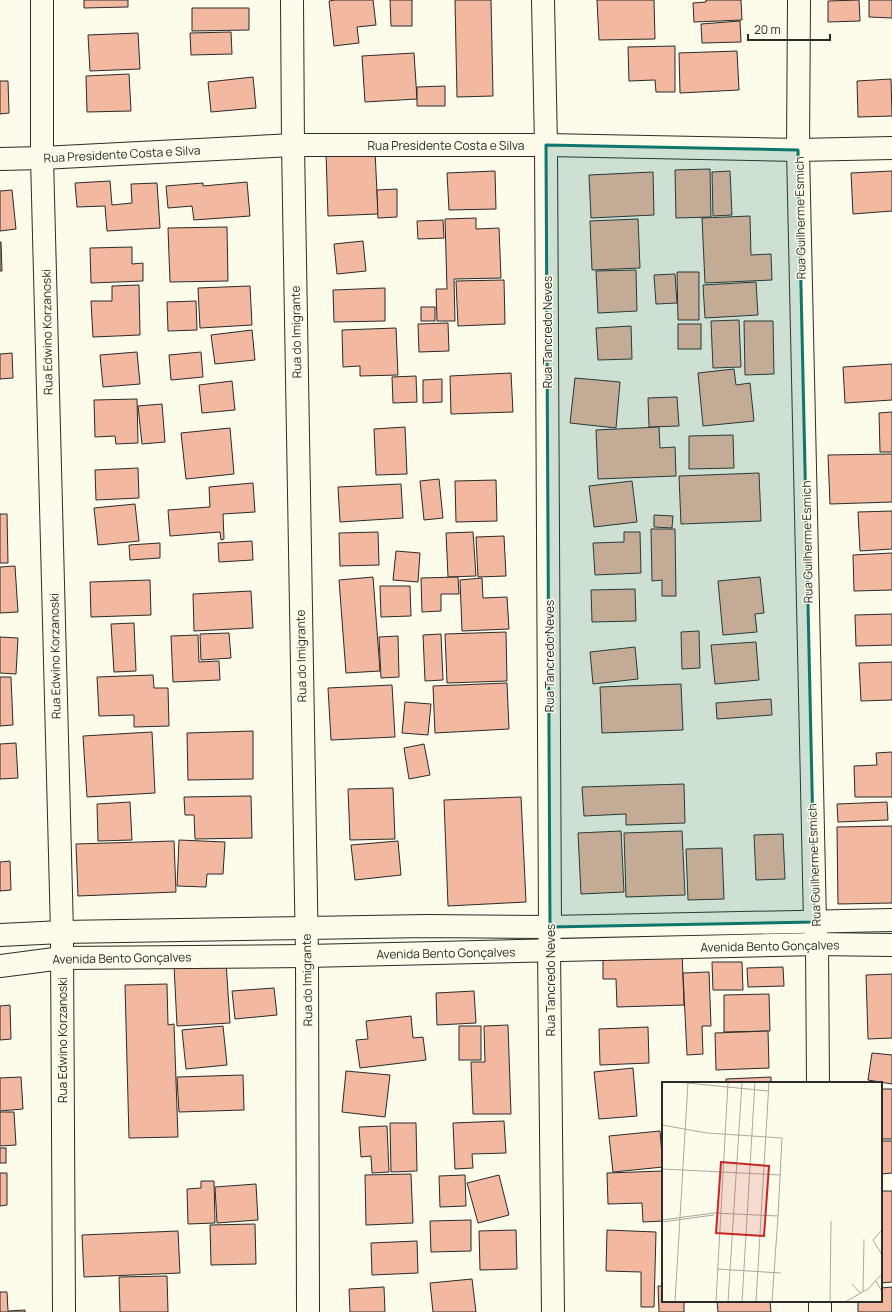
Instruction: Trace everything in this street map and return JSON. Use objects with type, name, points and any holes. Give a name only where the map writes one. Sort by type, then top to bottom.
[{"type":"street","name":"Rua Edwino Korzanoski","points":[[42,0],[42,158],[62,932],[64,1312]]},
{"type":"street","name":"Rua do Imigrante","points":[[292,0],[293,145],[307,956],[308,1312]]},
{"type":"street","name":"Rua Tancredo Neves","points":[[543,0],[546,145],[549,951],[553,1312]]},
{"type":"street","name":"Rua Guilherme Esmich","points":[[799,0],[798,150],[815,922],[817,944],[818,1082]]},
{"type":"street","name":"Rua Presidente Costa e Silva","points":[[0,158],[42,158],[293,145],[546,145],[798,150],[892,148]]},
{"type":"street","name":"Avenida Bento Gonçalves","points":[[0,935],[62,932],[892,920]]},
{"type":"street","name":"Avenida Bento Gonçalves","points":[[0,966],[62,958],[307,956],[817,944],[892,946]]},
{"type":"highlighted area","points":[[546,145],[798,150],[815,922],[550,927]]},
{"type":"building","points":[[84,0],[128,0],[128,7],[84,8]]},
{"type":"building","points":[[373,0],[376,25],[357,27],[359,43],[334,46],[329,1]]},
{"type":"building","points":[[390,0],[412,0],[412,26],[391,26]]},
{"type":"building","points":[[455,0],[491,0],[493,96],[457,97]]},
{"type":"building","points":[[597,0],[654,0],[655,39],[599,40]]},
{"type":"building","points":[[706,0],[741,0],[742,20],[694,22],[693,3],[706,2]]},
{"type":"building","points":[[859,0],[860,21],[828,22],[828,1]]},
{"type":"building","points":[[869,0],[892,0],[892,18],[869,17]]},
{"type":"building","points":[[192,8],[249,8],[249,30],[192,31]]},
{"type":"building","points":[[740,21],[741,42],[702,43],[701,24]]},
{"type":"building","points":[[231,32],[232,54],[191,55],[190,33]]},
{"type":"building","points":[[138,33],[140,69],[90,71],[88,35]]},
{"type":"building","points":[[675,46],[675,92],[656,92],[655,80],[629,81],[628,47]]},
{"type":"building","points":[[737,51],[739,90],[680,93],[679,53]]},
{"type":"building","points":[[414,53],[417,99],[365,102],[362,56]]},
{"type":"building","points":[[129,74],[131,111],[87,112],[86,76]]},
{"type":"building","points":[[253,77],[256,108],[211,112],[208,82]]},
{"type":"building","points":[[891,79],[892,116],[858,117],[857,81]]},
{"type":"building","points":[[0,81],[8,81],[9,113],[0,114]]},
{"type":"building","points":[[445,86],[445,106],[417,106],[417,87]]},
{"type":"building","points":[[375,151],[378,214],[328,216],[326,153]]},
{"type":"building","points":[[710,169],[711,217],[676,218],[675,170]]},
{"type":"building","points":[[495,171],[496,209],[449,210],[447,173]]},
{"type":"building","points":[[730,171],[732,215],[713,216],[712,172]]},
{"type":"building","points":[[892,171],[892,211],[853,214],[851,173]]},
{"type":"building","points":[[653,172],[654,215],[591,218],[589,175]]},
{"type":"building","points":[[110,181],[112,205],[132,203],[131,184],[157,183],[160,228],[107,231],[105,206],[77,207],[75,183]]},
{"type":"building","points":[[247,182],[250,216],[194,220],[192,206],[168,208],[166,186],[203,183],[203,186]]},
{"type":"building","points":[[397,189],[397,217],[378,218],[377,190]]},
{"type":"building","points":[[12,190],[16,229],[0,231],[0,191]]},
{"type":"building","points":[[750,216],[751,255],[771,254],[772,280],[705,283],[702,218]]},
{"type":"building","points":[[476,218],[476,229],[499,228],[501,278],[454,279],[455,321],[437,321],[436,289],[447,289],[445,219]]},
{"type":"building","points":[[638,219],[640,268],[592,270],[590,221]]},
{"type":"building","points":[[443,220],[444,238],[418,239],[417,221]]},
{"type":"building","points":[[227,227],[228,281],[170,282],[168,228]]},
{"type":"building","points":[[363,241],[366,271],[337,274],[334,244]]},
{"type":"building","points":[[1,242],[2,271],[0,271]]},
{"type":"building","points":[[132,247],[132,264],[143,263],[143,281],[91,283],[90,248]]},
{"type":"building","points":[[636,270],[637,311],[598,313],[596,271]]},
{"type":"building","points":[[677,272],[699,272],[699,320],[678,320]]},
{"type":"building","points":[[675,274],[677,303],[656,304],[654,275]]},
{"type":"building","points":[[504,280],[505,324],[458,326],[456,281]]},
{"type":"building","points":[[756,282],[758,315],[705,318],[703,285]]},
{"type":"building","points":[[139,285],[140,335],[93,337],[91,301],[112,301],[112,286]]},
{"type":"building","points":[[250,286],[252,325],[200,328],[198,288]]},
{"type":"building","points":[[385,288],[385,321],[334,322],[333,290]]},
{"type":"building","points":[[196,301],[197,330],[168,331],[167,302]]},
{"type":"building","points":[[421,307],[435,307],[435,321],[421,321]]},
{"type":"building","points":[[739,320],[741,367],[713,368],[711,321]]},
{"type":"building","points":[[744,321],[773,321],[774,374],[745,375]]},
{"type":"building","points":[[448,323],[449,351],[419,352],[418,324]]},
{"type":"building","points":[[678,324],[701,324],[701,349],[678,349]]},
{"type":"building","points":[[631,326],[632,359],[598,360],[596,328]]},
{"type":"building","points":[[396,328],[398,375],[360,376],[360,366],[343,367],[342,330]]},
{"type":"building","points":[[252,330],[255,360],[215,364],[211,335]]},
{"type":"building","points":[[137,352],[140,384],[103,387],[100,355]]},
{"type":"building","points":[[201,352],[203,377],[171,380],[169,355]]},
{"type":"building","points":[[12,353],[13,378],[0,379],[0,354]]},
{"type":"building","points":[[892,364],[892,400],[845,403],[843,367]]},
{"type":"building","points":[[734,369],[736,385],[750,383],[754,421],[703,426],[698,373]]},
{"type":"building","points":[[511,373],[513,412],[451,414],[450,376]]},
{"type":"building","points":[[416,376],[417,402],[393,403],[392,377]]},
{"type":"building","points":[[575,378],[620,382],[616,428],[570,423]]},
{"type":"building","points":[[442,379],[442,402],[423,403],[423,380]]},
{"type":"building","points":[[232,381],[235,410],[202,413],[199,385]]},
{"type":"building","points":[[677,397],[679,426],[649,427],[648,398]]},
{"type":"building","points":[[137,399],[138,443],[116,444],[115,436],[95,437],[94,400]]},
{"type":"building","points":[[162,404],[165,442],[142,444],[138,406]]},
{"type":"building","points":[[892,412],[892,452],[880,452],[879,413]]},
{"type":"building","points":[[405,427],[407,474],[376,475],[374,429]]},
{"type":"building","points":[[659,427],[660,448],[675,447],[676,476],[598,479],[596,430]]},
{"type":"building","points":[[230,428],[234,474],[186,479],[181,433]]},
{"type":"building","points":[[733,435],[734,468],[689,469],[689,436]]},
{"type":"building","points":[[892,454],[892,502],[830,504],[828,455]]},
{"type":"building","points":[[138,468],[139,498],[96,500],[95,470]]},
{"type":"building","points":[[759,473],[761,521],[681,524],[679,476]]},
{"type":"building","points":[[439,479],[443,518],[424,520],[420,481]]},
{"type":"building","points":[[496,480],[497,521],[456,522],[455,481]]},
{"type":"building","points":[[632,481],[637,522],[594,527],[589,486]]},
{"type":"building","points":[[253,483],[255,512],[223,514],[224,539],[221,540],[220,532],[170,536],[168,510],[210,507],[209,487]]},
{"type":"building","points":[[401,484],[403,518],[340,522],[338,487]]},
{"type":"building","points":[[135,504],[139,541],[98,545],[94,508]]},
{"type":"building","points":[[892,511],[892,549],[860,551],[858,512]]},
{"type":"building","points":[[0,514],[7,514],[8,563],[0,563]]},
{"type":"building","points":[[654,515],[673,516],[672,528],[654,527]]},
{"type":"building","points":[[651,529],[675,529],[676,596],[662,596],[662,580],[652,581]]},
{"type":"building","points":[[378,532],[379,565],[340,566],[339,533]]},
{"type":"building","points":[[473,532],[476,576],[448,577],[446,533]]},
{"type":"building","points":[[624,532],[640,532],[641,573],[595,575],[593,543],[624,542]]},
{"type":"building","points":[[504,536],[506,576],[478,577],[476,537]]},
{"type":"building","points":[[252,541],[253,560],[219,562],[218,543]]},
{"type":"building","points":[[160,543],[160,558],[130,560],[129,545]]},
{"type":"building","points":[[396,551],[420,553],[418,582],[393,580]]},
{"type":"building","points":[[892,553],[892,590],[854,591],[853,555]]},
{"type":"building","points":[[15,566],[18,612],[0,613],[0,567]]},
{"type":"building","points":[[373,577],[380,671],[346,673],[339,580]]},
{"type":"building","points":[[458,577],[459,594],[441,594],[441,611],[422,612],[421,578]]},
{"type":"building","points":[[760,577],[764,613],[755,614],[757,632],[723,635],[718,581]]},
{"type":"building","points":[[482,578],[483,598],[507,597],[509,629],[462,631],[460,580]]},
{"type":"building","points":[[150,580],[151,615],[91,617],[90,582]]},
{"type":"building","points":[[380,586],[410,586],[411,616],[381,617]]},
{"type":"building","points":[[635,589],[636,621],[592,622],[591,590]]},
{"type":"building","points":[[251,591],[253,628],[194,631],[193,594]]},
{"type":"building","points":[[892,614],[892,645],[856,646],[855,615]]},
{"type":"building","points":[[134,623],[136,671],[114,672],[111,624]]},
{"type":"building","points":[[699,631],[700,668],[682,669],[681,632]]},
{"type":"building","points":[[506,632],[507,681],[447,683],[445,634]]},
{"type":"building","points":[[229,633],[231,658],[201,660],[200,634]]},
{"type":"building","points":[[441,634],[443,680],[425,681],[423,635]]},
{"type":"building","points":[[198,635],[199,662],[219,661],[220,680],[173,682],[171,636]]},
{"type":"building","points":[[398,636],[399,677],[381,678],[379,637]]},
{"type":"building","points":[[0,637],[18,638],[16,674],[0,673]]},
{"type":"building","points":[[756,642],[759,680],[715,684],[711,645]]},
{"type":"building","points":[[635,647],[638,679],[593,684],[590,652]]},
{"type":"building","points":[[892,662],[892,700],[861,701],[859,663]]},
{"type":"building","points":[[153,675],[154,688],[168,688],[169,726],[134,727],[134,715],[99,716],[97,677]]},
{"type":"building","points":[[0,677],[11,677],[13,725],[0,726]]},
{"type":"building","points":[[507,683],[509,729],[435,733],[433,686]]},
{"type":"building","points":[[681,684],[683,730],[602,733],[600,687]]},
{"type":"building","points":[[392,685],[395,737],[331,740],[328,688]]},
{"type":"building","points":[[771,699],[772,715],[717,719],[716,703]]},
{"type":"building","points":[[405,702],[431,704],[428,735],[402,733]]},
{"type":"building","points":[[253,731],[253,779],[188,780],[187,733]]},
{"type":"building","points":[[152,732],[155,793],[87,797],[83,736]]},
{"type":"building","points":[[16,743],[18,778],[0,779],[0,744]]},
{"type":"building","points":[[424,744],[430,775],[409,779],[404,748]]},
{"type":"building","points":[[892,752],[892,797],[855,797],[854,766],[877,765],[876,753]]},
{"type":"building","points":[[684,784],[685,823],[626,825],[626,814],[584,816],[582,787]]},
{"type":"building","points":[[393,788],[395,839],[350,840],[348,789]]},
{"type":"building","points":[[251,796],[252,838],[195,839],[194,815],[185,815],[184,797]]},
{"type":"building","points":[[521,797],[526,902],[448,906],[444,800]]},
{"type":"building","points":[[130,802],[132,840],[98,841],[97,804]]},
{"type":"building","points":[[887,802],[888,820],[838,822],[837,804]]},
{"type":"building","points":[[892,826],[892,903],[838,904],[837,827]]},
{"type":"building","points":[[621,831],[624,892],[581,894],[578,833]]},
{"type":"building","points":[[682,831],[685,895],[626,897],[624,833]]},
{"type":"building","points":[[783,834],[785,879],[756,880],[754,835]]},
{"type":"building","points":[[179,840],[225,842],[223,874],[207,874],[206,887],[177,886]]},
{"type":"building","points":[[174,841],[176,892],[78,896],[76,844]]},
{"type":"building","points":[[398,841],[401,875],[355,880],[351,845]]},
{"type":"building","points":[[722,848],[724,899],[688,900],[686,849]]},
{"type":"building","points":[[10,861],[11,890],[0,891],[0,862]]},
{"type":"building","points":[[682,951],[684,1005],[617,1007],[616,979],[603,979],[603,954]]},
{"type":"building","points":[[226,962],[230,1023],[177,1026],[174,965]]},
{"type":"building","points":[[712,962],[742,962],[743,990],[713,990]]},
{"type":"building","points":[[783,967],[784,986],[748,987],[747,968]]},
{"type":"building","points":[[709,972],[711,1026],[702,1026],[703,1054],[687,1055],[683,973]]},
{"type":"building","points":[[892,974],[892,1038],[868,1039],[866,975]]},
{"type":"building","points":[[167,984],[168,1025],[174,1024],[178,1137],[129,1138],[125,985]]},
{"type":"building","points":[[274,988],[277,1015],[235,1019],[232,991]]},
{"type":"building","points":[[474,991],[476,1023],[437,1025],[436,993]]},
{"type":"building","points":[[769,994],[770,1031],[724,1032],[724,995]]},
{"type":"building","points":[[10,1005],[11,1039],[0,1040],[0,1006]]},
{"type":"building","points":[[411,1016],[413,1038],[423,1037],[426,1060],[360,1068],[356,1040],[368,1039],[366,1021]]},
{"type":"building","points":[[508,1025],[511,1114],[473,1114],[471,1062],[485,1062],[484,1026]]},
{"type":"building","points":[[223,1026],[227,1065],[186,1069],[182,1030]]},
{"type":"building","points":[[459,1026],[481,1026],[481,1060],[459,1060]]},
{"type":"building","points":[[648,1027],[649,1063],[600,1065],[599,1029]]},
{"type":"building","points":[[768,1031],[769,1068],[716,1070],[715,1033]]},
{"type":"building","points":[[872,1053],[892,1055],[892,1084],[868,1080]]},
{"type":"building","points":[[633,1068],[637,1116],[599,1119],[594,1072]]},
{"type":"building","points":[[346,1071],[390,1075],[385,1117],[342,1112]]},
{"type":"building","points":[[243,1075],[244,1110],[179,1112],[177,1077]]},
{"type":"building","points":[[21,1077],[23,1109],[0,1111],[0,1078]]},
{"type":"building","points":[[771,1077],[771,1082],[726,1082],[726,1079]]},
{"type":"building","points":[[882,1089],[892,1089],[892,1139],[882,1139]]},
{"type":"building","points":[[0,1112],[14,1112],[16,1145],[0,1146]]},
{"type":"building","points":[[504,1121],[506,1153],[472,1154],[473,1168],[455,1169],[453,1123]]},
{"type":"building","points":[[390,1123],[416,1123],[417,1171],[391,1172]]},
{"type":"building","points":[[387,1126],[389,1172],[372,1173],[371,1156],[361,1157],[359,1127]]},
{"type":"building","points":[[660,1131],[662,1167],[613,1172],[609,1136]]},
{"type":"building","points":[[882,1141],[892,1141],[892,1173],[882,1174]]},
{"type":"building","points":[[0,1148],[6,1148],[6,1163],[0,1163]]},
{"type":"building","points":[[662,1171],[662,1221],[643,1222],[642,1203],[608,1204],[607,1173]]},
{"type":"building","points":[[0,1173],[7,1173],[7,1205],[0,1206]]},
{"type":"building","points":[[411,1174],[413,1223],[366,1225],[365,1175]]},
{"type":"building","points":[[465,1175],[466,1206],[440,1207],[439,1176]]},
{"type":"building","points":[[499,1175],[509,1215],[478,1223],[467,1183]]},
{"type":"building","points":[[201,1181],[214,1181],[215,1223],[188,1224],[187,1189],[201,1188]]},
{"type":"building","points":[[256,1184],[258,1220],[217,1223],[215,1187]]},
{"type":"building","points":[[882,1191],[892,1191],[892,1282],[882,1283]]},
{"type":"building","points":[[471,1220],[471,1251],[431,1252],[430,1221]]},
{"type":"building","points":[[255,1224],[256,1264],[211,1265],[210,1225]]},
{"type":"building","points":[[516,1230],[517,1269],[480,1270],[479,1231]]},
{"type":"building","points":[[607,1230],[656,1232],[654,1307],[641,1307],[641,1272],[606,1271]]},
{"type":"building","points":[[178,1231],[180,1273],[84,1277],[82,1235]]},
{"type":"building","points":[[417,1241],[418,1273],[372,1275],[371,1243]]},
{"type":"building","points":[[167,1276],[168,1312],[120,1312],[119,1277]]},
{"type":"building","points":[[472,1279],[476,1312],[433,1312],[430,1283]]},
{"type":"building","points":[[658,1286],[662,1286],[662,1302],[684,1302],[684,1312],[659,1312]]},
{"type":"building","points":[[384,1287],[385,1312],[350,1312],[349,1289]]},
{"type":"building","points":[[892,1287],[892,1312],[858,1312],[858,1302],[882,1302],[882,1288]]},
{"type":"building","points":[[0,1292],[7,1292],[8,1311],[25,1310],[25,1312],[0,1312]]},
{"type":"building","points":[[717,1302],[770,1302],[771,1312],[718,1312]]}]
